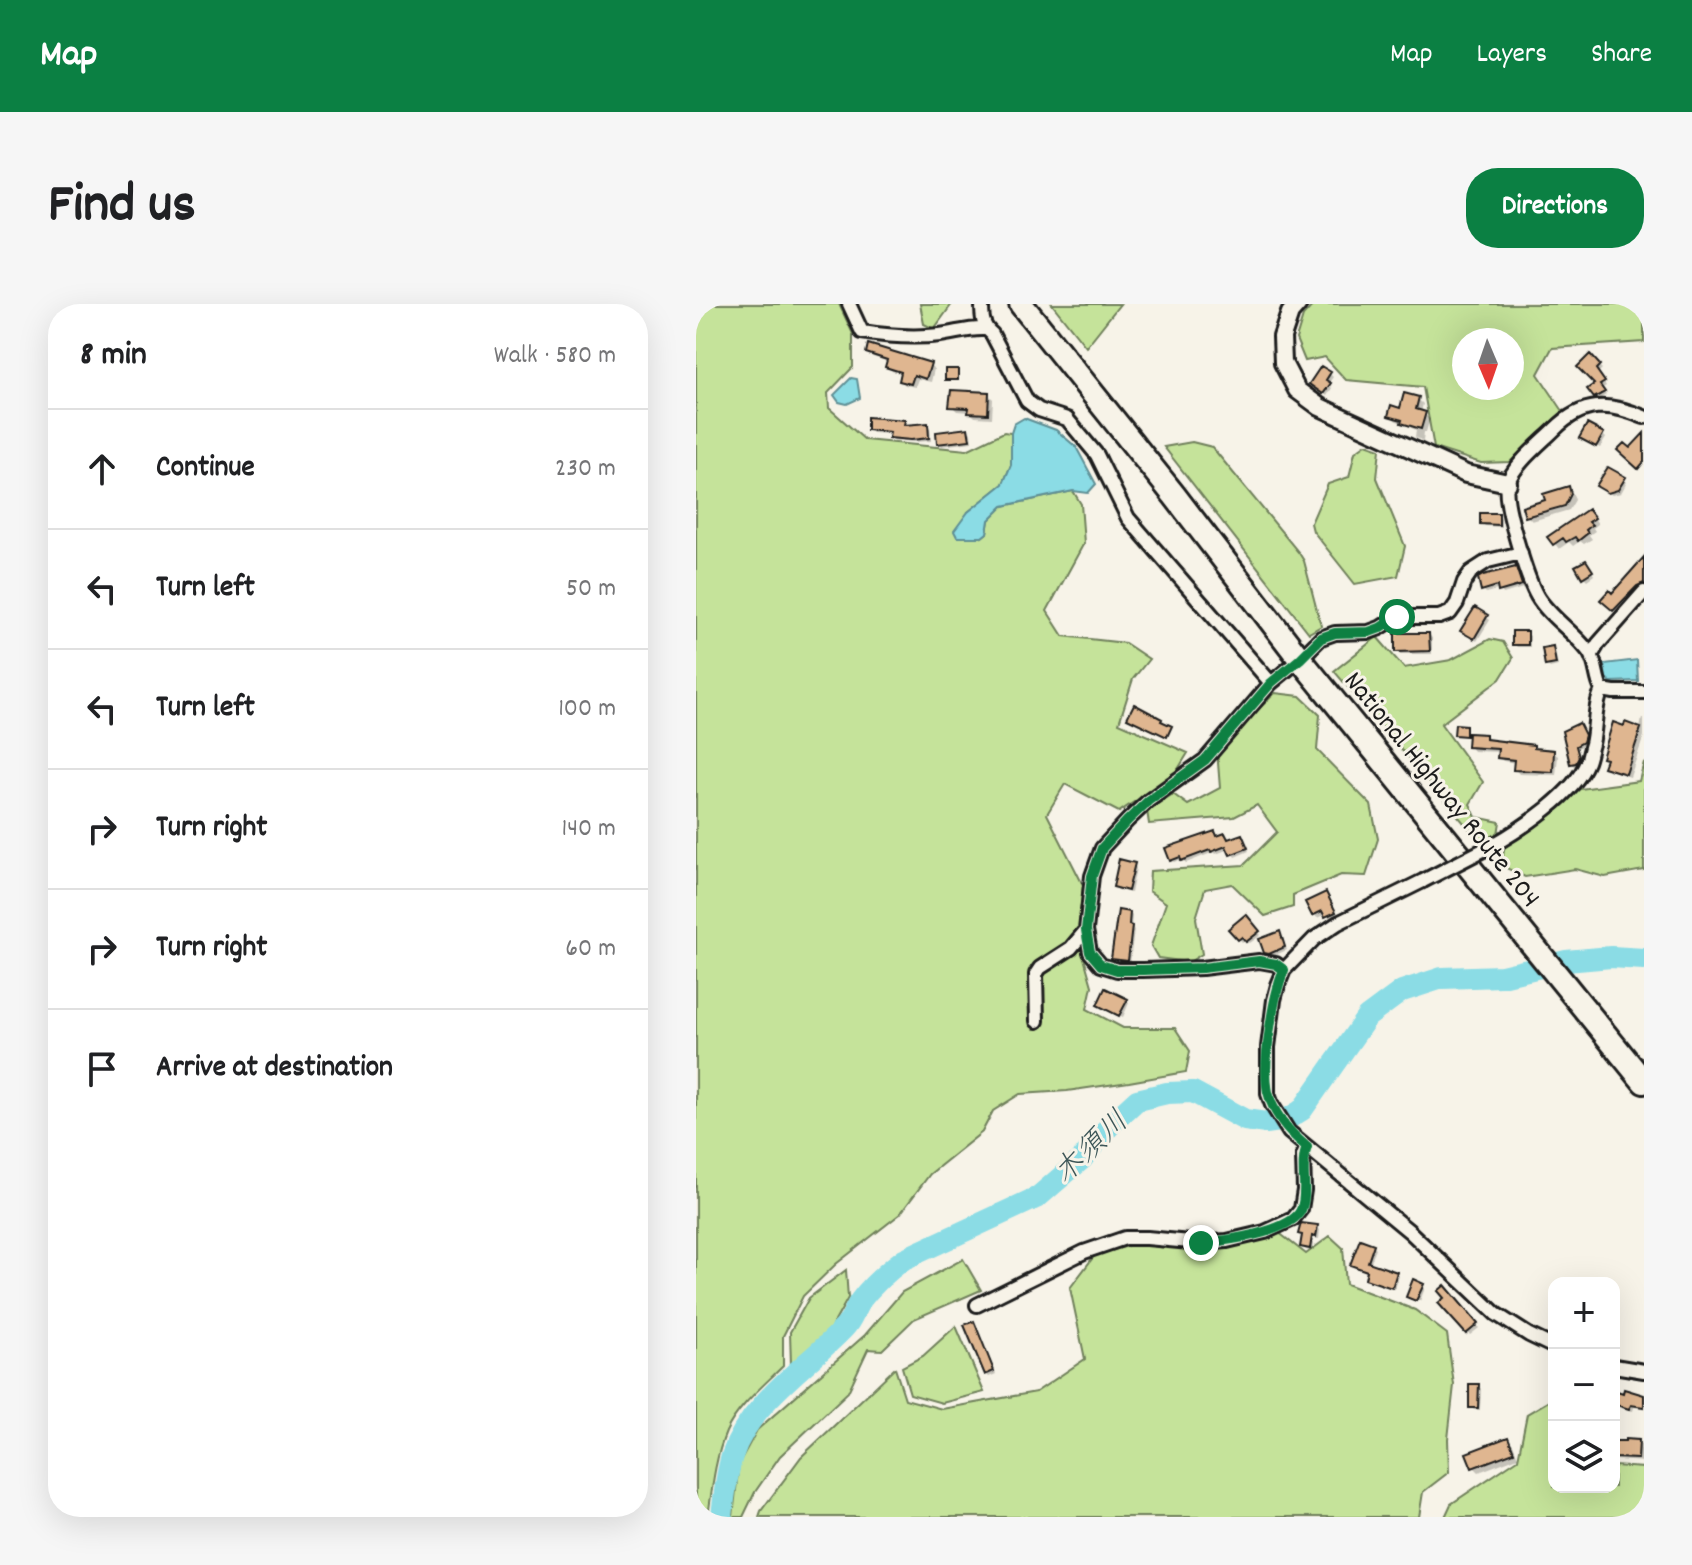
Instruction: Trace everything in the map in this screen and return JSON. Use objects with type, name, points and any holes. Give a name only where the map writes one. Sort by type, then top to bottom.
[{"type":"highway","name":"National Highway Route 204","points":[[1021,304],[1300,659],[1644,1082]]},
{"type":"street","points":[[849,304],[862,332],[939,335],[971,328],[985,329],[992,334],[1027,401],[1039,410],[1067,419],[1097,455],[1128,518],[1271,683]]},
{"type":"street","points":[[982,304],[985,329]]},
{"type":"street","points":[[1298,304],[1290,313],[1282,337],[1283,363],[1297,390],[1320,407],[1466,474],[1508,483]]},
{"type":"street","points":[[1548,1344],[1496,1314],[1409,1231],[1289,1132],[1268,1094],[1268,1047],[1274,1000],[1284,970],[1314,939],[1338,923],[1531,823],[1568,788],[1586,765],[1594,734],[1598,697],[1602,690],[1591,656],[1537,597],[1506,497],[1508,483],[1518,466],[1565,419],[1589,407],[1610,406],[1644,417]]},
{"type":"street","points":[[1284,970],[1276,964],[1259,961],[1202,968],[1117,970],[1101,965],[1090,952],[1086,930],[1092,876],[1102,848],[1148,801],[1205,760],[1271,683],[1321,638],[1335,633],[1369,632],[1397,617],[1439,617],[1450,613],[1471,572],[1488,561],[1521,553]]},
{"type":"street","points":[[1591,656],[1644,592]]},
{"type":"street","points":[[1602,690],[1644,692]]},
{"type":"street","points":[[1037,1021],[1036,974],[1040,968],[1071,948],[1086,930]]},
{"type":"street","points":[[977,1305],[1084,1252],[1125,1238],[1201,1243],[1227,1241],[1265,1232],[1293,1219],[1301,1209],[1303,1156],[1307,1147]]},
{"type":"street","points":[[1620,1367],[1644,1371]]},
{"type":"green space","points":[[696,304],[839,304],[853,334],[853,367],[828,393],[829,408],[865,440],[967,450],[1004,432],[1011,433],[1011,465],[1003,484],[968,512],[982,537],[987,533],[989,520],[1003,506],[1073,491],[1081,504],[1084,543],[1047,611],[1063,636],[1125,643],[1149,659],[1133,679],[1119,723],[1188,753],[1175,774],[1119,812],[1065,784],[1047,814],[1083,885],[1078,937],[1092,986],[1087,1009],[1123,1028],[1175,1028],[1190,1051],[1186,1072],[1067,1091],[1020,1094],[993,1111],[982,1132],[930,1174],[900,1214],[836,1264],[803,1296],[783,1336],[783,1366],[744,1405],[726,1432],[708,1517],[696,1517]]},
{"type":"green space","points":[[920,304],[952,304],[934,329],[924,324]]},
{"type":"green space","points":[[1052,304],[1120,304],[1086,347]]},
{"type":"green space","points":[[1314,304],[1644,304],[1644,342],[1552,348],[1538,374],[1563,411],[1510,462],[1481,463],[1434,448],[1423,387],[1346,380],[1325,357],[1305,361],[1296,339],[1303,316]]},
{"type":"green space","points":[[1192,442],[1212,447],[1299,553],[1304,561],[1321,626],[1309,633],[1164,447]]},
{"type":"green space","points":[[1366,444],[1380,449],[1377,478],[1405,546],[1398,576],[1355,584],[1313,531],[1311,523],[1328,484],[1349,477],[1355,452]]},
{"type":"green space","points":[[1377,637],[1404,668],[1451,660],[1490,639],[1503,642],[1513,658],[1500,679],[1441,724],[1483,782],[1470,804],[1476,817],[1500,822],[1494,858],[1334,671]]},
{"type":"green space","points":[[1275,693],[1300,696],[1320,715],[1317,750],[1371,805],[1378,839],[1366,876],[1341,875],[1293,895],[1293,907],[1265,916],[1232,884],[1205,889],[1196,918],[1202,954],[1189,962],[1158,958],[1151,946],[1166,903],[1149,891],[1150,871],[1244,865],[1277,832],[1257,805],[1234,817],[1149,824],[1147,811],[1173,794],[1188,805],[1220,788],[1217,750]]},
{"type":"green space","points":[[1644,762],[1644,870],[1605,877],[1575,869],[1525,877],[1502,866],[1504,848],[1580,789],[1639,781]]},
{"type":"green space","points":[[1278,1232],[1306,1254],[1330,1236],[1343,1248],[1346,1284],[1415,1310],[1447,1334],[1454,1385],[1448,1439],[1449,1472],[1423,1492],[1419,1517],[759,1517],[801,1457],[895,1368],[905,1399],[942,1409],[1036,1392],[1085,1359],[1070,1288],[1095,1255],[1139,1243]]},
{"type":"green space","points":[[963,1259],[981,1290],[914,1319],[882,1350],[868,1349],[848,1392],[780,1456],[755,1492],[743,1517],[733,1517],[739,1463],[757,1430],[865,1335],[902,1292]]},
{"type":"green space","points":[[846,1270],[848,1298],[829,1332],[791,1365],[790,1332],[809,1298]]},
{"type":"green space","points":[[956,1326],[984,1392],[942,1403],[910,1394],[902,1367],[923,1356]]},
{"type":"green space","points":[[1548,1402],[1548,1493],[1620,1493],[1620,1466],[1644,1468],[1644,1517],[1445,1517],[1451,1504],[1518,1459],[1527,1414]]},
{"type":"water","points":[[851,378],[857,379],[860,398],[847,404],[839,402],[834,395]]},
{"type":"water","points":[[1024,418],[1056,430],[1076,447],[1096,484],[1088,493],[1073,491],[1003,506],[989,520],[987,533],[982,537],[957,537],[954,531],[968,512],[1003,484],[1011,465],[1011,433],[1014,424]]},
{"type":"water","points":[[1637,660],[1638,681],[1611,682],[1606,678],[1604,664]]},
{"type":"building","points":[[868,344],[931,363],[926,379],[914,375],[911,384],[899,381],[901,372],[885,367],[887,360],[866,353]]},
{"type":"building","points":[[1590,354],[1600,365],[1596,369],[1605,382],[1600,385],[1605,392],[1594,398],[1587,389],[1594,384],[1577,367]]},
{"type":"building","points":[[1321,366],[1331,372],[1326,380],[1331,383],[1323,394],[1309,384]]},
{"type":"building","points":[[945,369],[958,369],[958,380],[945,380]]},
{"type":"building","points":[[951,390],[989,392],[988,414],[968,413],[969,408],[949,407]]},
{"type":"building","points":[[1404,393],[1419,397],[1416,409],[1426,412],[1421,429],[1388,416],[1391,405],[1400,408]]},
{"type":"building","points":[[867,417],[905,420],[904,425],[928,423],[929,438],[889,438],[890,432],[867,430]]},
{"type":"building","points":[[1587,424],[1604,433],[1596,447],[1579,438]]},
{"type":"building","points":[[968,428],[970,440],[937,444],[936,432]]},
{"type":"building","points":[[1644,433],[1644,462],[1638,469],[1617,450],[1624,443],[1630,448]]},
{"type":"building","points":[[1608,467],[1626,477],[1618,490],[1608,493],[1596,486]]},
{"type":"building","points":[[1569,486],[1571,494],[1565,506],[1525,517],[1522,507],[1545,500],[1543,494]]},
{"type":"building","points":[[1588,509],[1595,518],[1589,522],[1592,525],[1586,530],[1588,533],[1578,541],[1575,537],[1566,542],[1563,538],[1553,545],[1547,537]]},
{"type":"building","points":[[1480,513],[1499,513],[1499,525],[1480,524]]},
{"type":"building","points":[[1644,557],[1644,583],[1637,586],[1613,611],[1600,600],[1609,590],[1612,593]]},
{"type":"building","points":[[1586,560],[1593,571],[1582,578],[1575,566]]},
{"type":"building","points":[[1516,567],[1522,585],[1498,592],[1497,586],[1481,591],[1478,578]]},
{"type":"building","points":[[1475,607],[1488,615],[1474,639],[1460,631]]},
{"type":"building","points":[[1512,631],[1528,631],[1528,645],[1512,645]]},
{"type":"building","points":[[1395,633],[1429,633],[1430,651],[1395,652]]},
{"type":"building","points":[[1553,646],[1556,664],[1545,666],[1542,648]]},
{"type":"building","points":[[1134,704],[1172,726],[1167,737],[1127,718]]},
{"type":"building","points":[[1613,722],[1624,726],[1625,722],[1641,728],[1626,774],[1603,767],[1606,759],[1602,758]]},
{"type":"building","points":[[1579,723],[1585,735],[1583,742],[1576,746],[1579,757],[1576,763],[1570,764],[1562,731]]},
{"type":"building","points":[[1455,724],[1466,725],[1466,736],[1454,735]]},
{"type":"building","points":[[1468,733],[1486,734],[1486,739],[1554,750],[1553,772],[1513,770],[1514,760],[1497,758],[1498,749],[1467,747]]},
{"type":"building","points":[[1215,831],[1217,836],[1225,833],[1228,839],[1242,834],[1248,848],[1230,855],[1226,846],[1181,861],[1180,857],[1170,861],[1165,848]]},
{"type":"building","points":[[1119,859],[1135,863],[1128,891],[1113,887]]},
{"type":"building","points":[[1326,892],[1336,912],[1325,917],[1322,911],[1312,916],[1305,902]]},
{"type":"building","points":[[1118,910],[1130,912],[1129,925],[1132,926],[1128,961],[1111,959]]},
{"type":"building","points":[[1246,914],[1260,931],[1246,942],[1242,937],[1238,940],[1228,929]]},
{"type":"building","points":[[1280,931],[1285,947],[1264,953],[1259,939]]},
{"type":"building","points":[[1105,988],[1128,999],[1119,1016],[1097,1005]]},
{"type":"building","points":[[1301,1223],[1318,1225],[1310,1249],[1300,1247],[1302,1235],[1298,1234]]},
{"type":"building","points":[[1360,1239],[1374,1244],[1368,1262],[1397,1272],[1392,1288],[1365,1279],[1367,1271],[1350,1265]]},
{"type":"building","points":[[1413,1279],[1424,1284],[1416,1301],[1406,1297]]},
{"type":"building","points":[[1445,1285],[1478,1324],[1466,1334],[1438,1303],[1444,1298],[1438,1291]]},
{"type":"building","points":[[974,1321],[994,1371],[985,1375],[964,1325]]},
{"type":"building","points":[[1469,1384],[1479,1384],[1478,1408],[1469,1408]]},
{"type":"building","points":[[1624,1389],[1644,1395],[1644,1407],[1631,1405],[1629,1409],[1620,1406],[1620,1392],[1623,1393]]},
{"type":"building","points":[[1508,1437],[1514,1452],[1472,1468],[1466,1453]]},
{"type":"building","points":[[1639,1440],[1638,1459],[1620,1458],[1620,1441]]},
{"type":"waterway","name":"木須川","points":[[722,1517],[732,1456],[740,1437],[781,1386],[844,1328],[860,1301],[875,1284],[904,1259],[1038,1197],[1082,1159],[1112,1123],[1137,1100],[1167,1093],[1193,1092],[1245,1120],[1266,1123],[1286,1120],[1302,1110],[1367,1017],[1402,991],[1442,978],[1502,976],[1566,961],[1611,957],[1644,959]]},
{"type":"route","points":[[1201,1243],[1227,1241],[1265,1232],[1293,1219],[1301,1209],[1303,1156],[1307,1147],[1289,1132],[1272,1105],[1267,1083],[1274,1000],[1284,970],[1276,964],[1259,961],[1202,968],[1143,970],[1117,970],[1101,965],[1090,952],[1086,930],[1092,876],[1102,848],[1128,820],[1148,801],[1205,760],[1271,683],[1321,638],[1335,633],[1369,632],[1397,617]]}]
